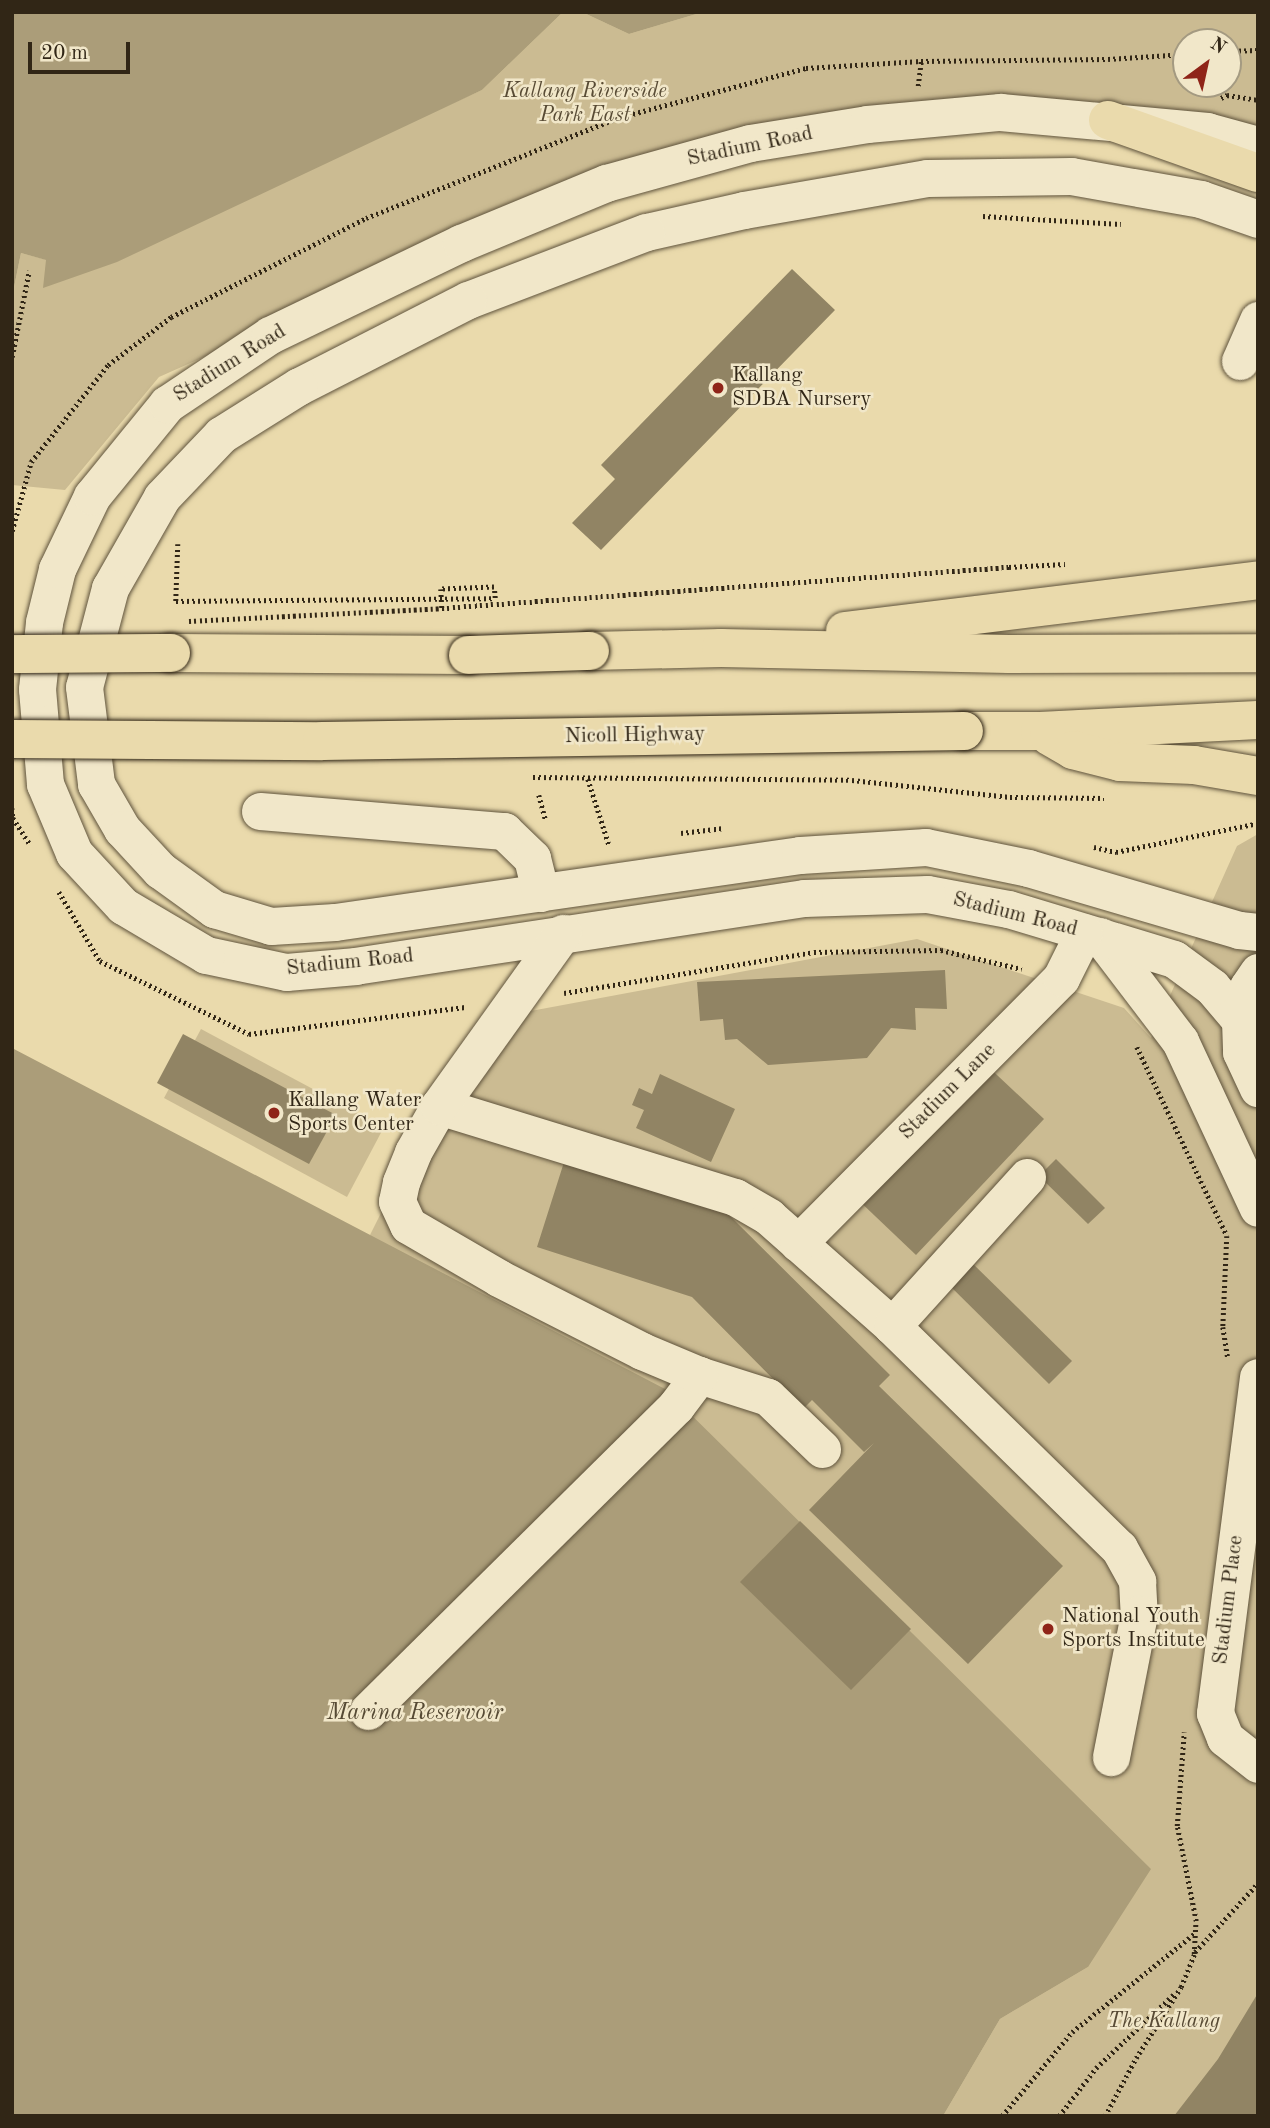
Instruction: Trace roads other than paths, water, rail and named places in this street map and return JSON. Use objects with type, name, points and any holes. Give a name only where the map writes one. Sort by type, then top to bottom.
[{"type":"highway","points":[[1108,120],[1258,173]]},
{"type":"highway","points":[[721,648],[1258,580]]},
{"type":"highway","points":[[12,654],[468,655],[721,648],[1009,654],[1258,653]]},
{"type":"highway","name":"Nicoll Highway","points":[[12,738],[322,741],[1040,731],[1258,720]]},
{"type":"highway","points":[[1040,731],[1073,750],[1120,762],[1194,765],[1258,776]]},
{"type":"street","name":"Stadium Road","points":[[1240,1020],[1212,987],[1174,959],[1008,909],[927,894],[804,898],[356,966],[286,972],[206,955],[123,906],[74,853],[45,784],[37,689],[44,622],[57,569],[92,496],[167,404],[270,335],[461,243],[606,183],[750,144],[867,124],[1000,112],[1207,131],[1258,145]]},
{"type":"street","name":"Stadium Road","points":[[1258,219],[1201,199],[1071,176],[927,178],[744,210],[646,232],[468,300],[299,387],[221,435],[162,497],[110,587],[84,687],[96,785],[122,829],[160,870],[214,909],[271,926],[335,922],[800,855],[926,847],[1028,868],[1239,930],[1258,932]]},
{"type":"street","points":[[1240,360],[1258,320]]},
{"type":"street","points":[[260,811],[504,831],[532,858],[541,893]]},
{"type":"street","points":[[563,933],[439,1106],[413,1152],[397,1201],[408,1225],[499,1278],[642,1352],[699,1375],[768,1396],[822,1449]]},
{"type":"street","points":[[1092,934],[1180,1041],[1258,1208]]},
{"type":"street","name":"Stadium Lane","points":[[798,1242],[1061,978],[1092,934]]},
{"type":"street","points":[[1258,972],[1248,986],[1240,1020],[1241,1052],[1258,1088]]},
{"type":"street","points":[[439,1106],[735,1197],[769,1217],[892,1326],[1119,1548],[1137,1581],[1139,1614],[1111,1757]]},
{"type":"street","points":[[892,1326],[1027,1177]]},
{"type":"street","points":[[368,1712],[676,1406],[699,1375]]},
{"type":"street","name":"Stadium Place","points":[[1258,1377],[1215,1713],[1225,1738],[1258,1764]]},
{"type":"water","points":[[12,12],[563,12],[482,90],[117,262],[43,288],[46,260],[21,253],[12,297]]},
{"type":"water","points":[[582,12],[703,12],[629,34]]},
{"type":"water","name":"Marina Reservoir","points":[[12,1048],[665,1389],[1151,1869],[1088,1967],[1000,2019],[943,2116],[12,2116]]},
{"type":"place","name":"Kallang SDBA Nursery","points":[[718,388]]},
{"type":"place","name":"Kallang Water Sports Center","points":[[274,1113]]},
{"type":"place","name":"National Youth Sports Institute","points":[[1048,1629]]},
{"type":"park label","name":"Kallang Riverside Park East","points":[[585,104]]},
{"type":"park label","name":"The Kallang","points":[[1164,2022]]}]
